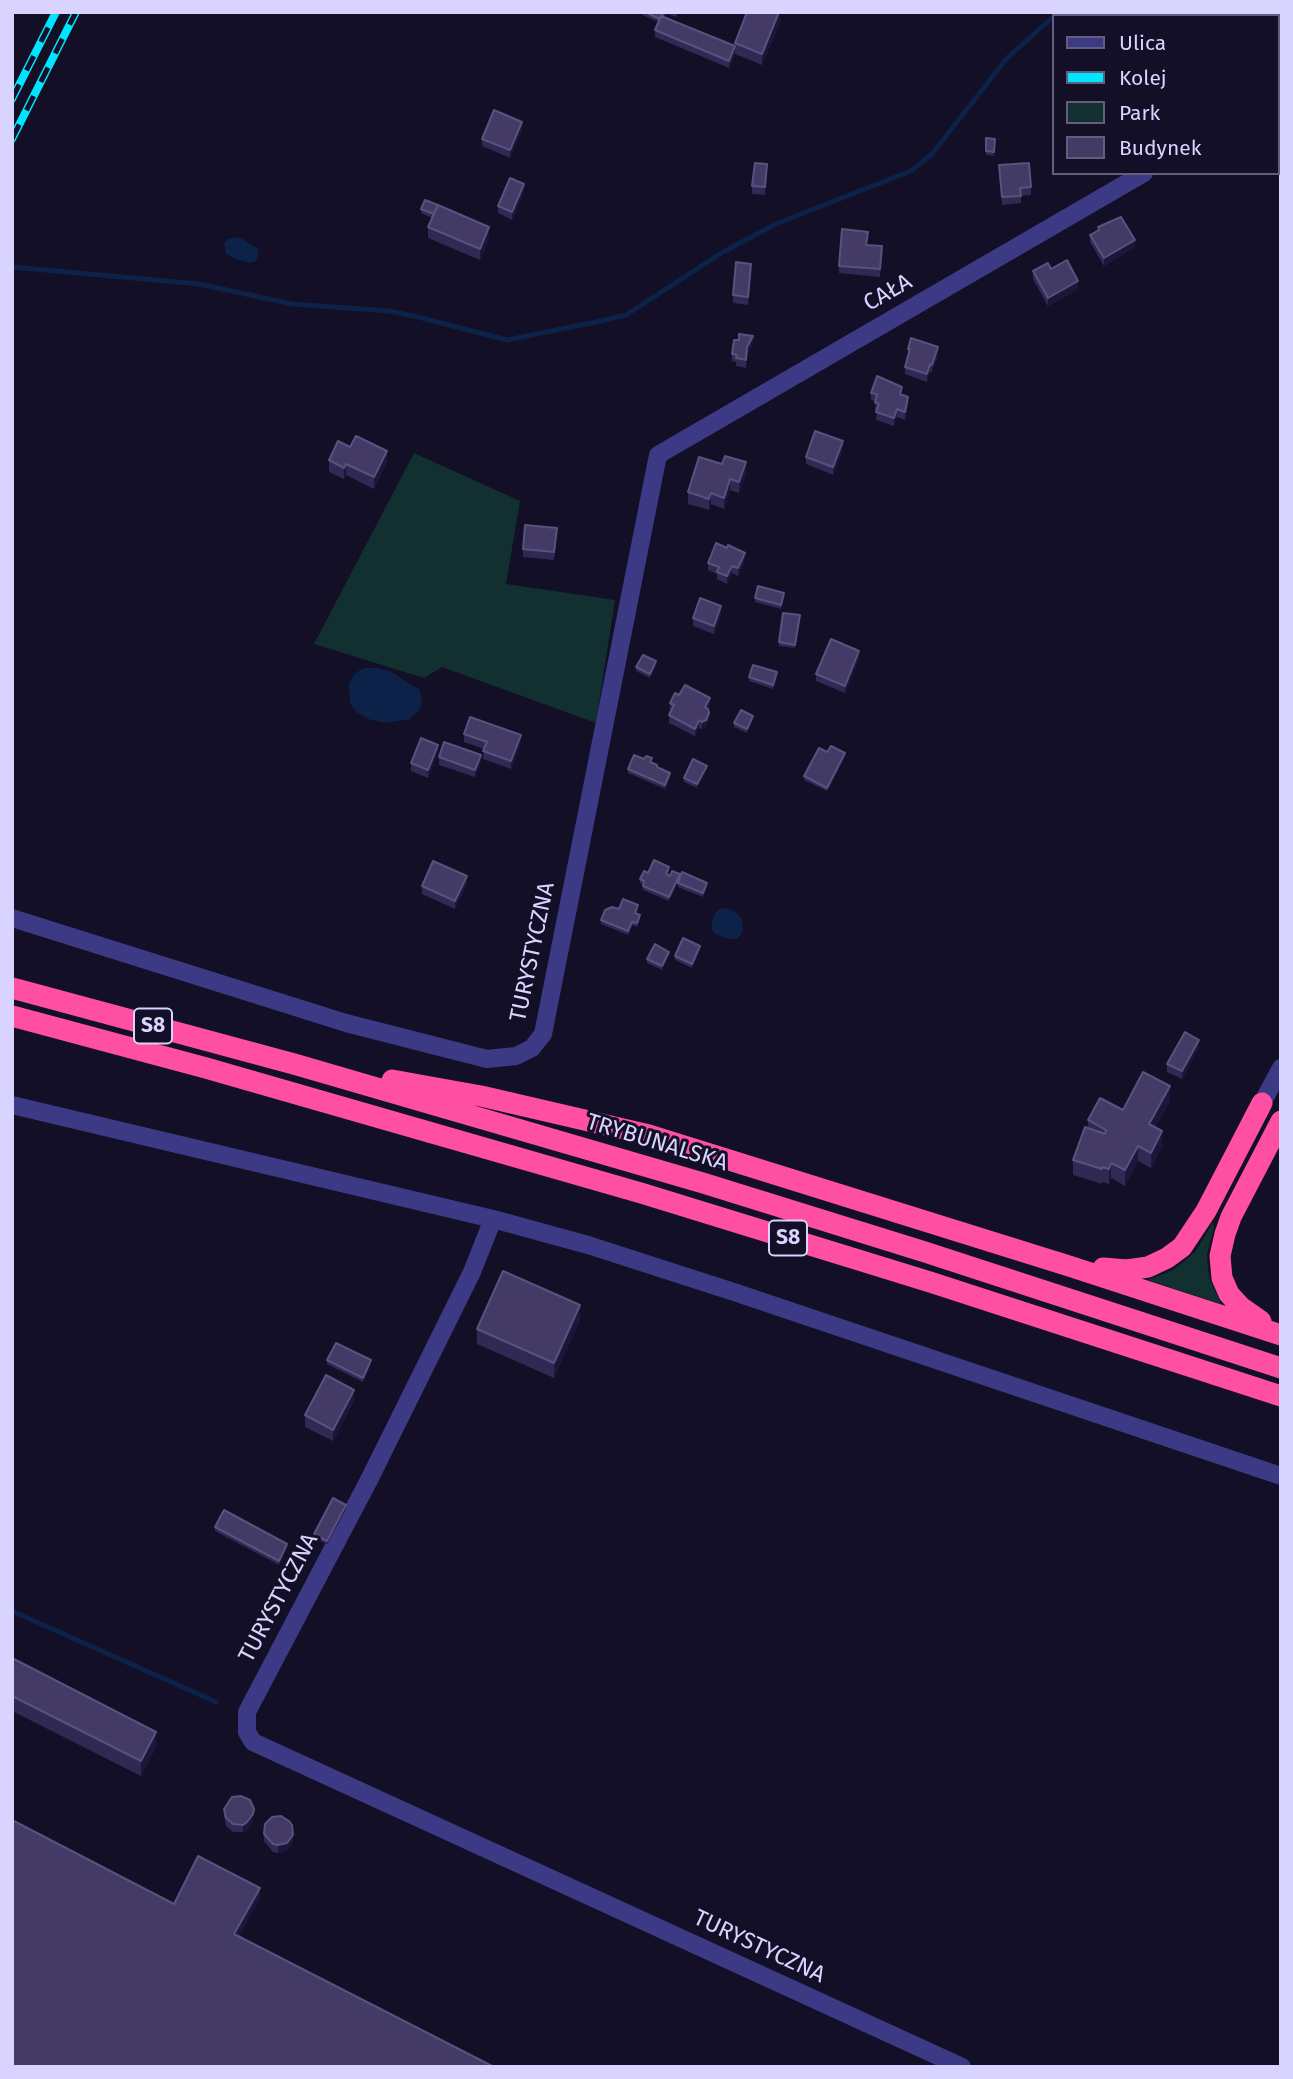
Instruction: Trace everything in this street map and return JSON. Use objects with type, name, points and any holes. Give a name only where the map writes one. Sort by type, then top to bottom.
[{"type":"highway","name":"TRYBUNALSKA","points":[[12,988],[512,1126],[925,1252],[1281,1368]]},
{"type":"highway","name":"S8","points":[[12,1016],[206,1068],[628,1189],[956,1290],[1281,1396]]},
{"type":"highway","points":[[294,1064],[481,1096],[634,1131],[1281,1334]]},
{"type":"highway","points":[[1069,1266],[1133,1270],[1162,1261],[1178,1251],[1206,1211],[1262,1103]]},
{"type":"highway","points":[[1281,1121],[1227,1227],[1219,1262],[1223,1283],[1233,1298],[1251,1315],[1281,1334]]},
{"type":"street","name":"CAŁA","points":[[658,455],[1141,175]]},
{"type":"street","name":"TURYSTYCZNA","points":[[12,918],[346,1023],[487,1059],[516,1056],[532,1048],[543,1034],[658,455]]},
{"type":"street","points":[[1262,1103],[1281,1068]]},
{"type":"street","points":[[12,1105],[493,1219],[588,1245],[1281,1476]]},
{"type":"street","name":"TURYSTYCZNA","points":[[493,1219],[472,1272],[381,1455],[247,1712],[247,1732],[253,1742],[962,2067]]},
{"type":"green space","points":[[414,453],[520,501],[506,584],[615,600],[596,723],[442,667],[424,678],[314,644]]},
{"type":"green space","points":[[1213,1222],[1207,1254],[1208,1269],[1221,1304],[1148,1280],[1173,1270],[1195,1252]]},
{"type":"water","points":[[239,237],[257,248],[259,252],[256,261],[251,263],[238,260],[226,254],[224,243],[228,239]]},
{"type":"water","points":[[364,668],[390,671],[420,690],[422,703],[419,710],[410,719],[385,723],[368,719],[356,712],[350,703],[349,684],[355,673]]},
{"type":"water","points":[[727,908],[742,919],[742,933],[737,939],[728,939],[714,933],[711,928],[714,915],[719,909]]},
{"type":"building","points":[[645,12],[664,12],[660,19]]},
{"type":"building","points":[[747,12],[779,12],[762,54],[735,43]]},
{"type":"building","points":[[661,16],[735,46],[729,61],[655,30]]},
{"type":"building","points":[[494,110],[522,122],[510,150],[482,139]]},
{"type":"building","points":[[986,138],[995,139],[994,152],[986,151]]},
{"type":"building","points":[[755,163],[767,164],[765,187],[752,186]]},
{"type":"building","points":[[1029,163],[1031,187],[1020,188],[1021,196],[1002,197],[999,165]]},
{"type":"building","points":[[510,178],[524,184],[512,212],[498,206]]},
{"type":"building","points":[[425,200],[438,205],[434,214],[421,209]]},
{"type":"building","points":[[438,205],[489,227],[480,249],[428,227]]},
{"type":"building","points":[[1121,217],[1135,240],[1104,258],[1090,235],[1099,230],[1098,227]]},
{"type":"building","points":[[842,229],[868,232],[866,245],[882,246],[880,269],[839,266]]},
{"type":"building","points":[[1067,260],[1078,281],[1048,298],[1033,271],[1048,263],[1051,269]]},
{"type":"building","points":[[736,262],[751,264],[748,297],[733,295]]},
{"type":"building","points":[[739,334],[753,336],[747,347],[746,360],[736,358],[737,355],[732,354],[734,340],[739,340]]},
{"type":"building","points":[[911,338],[938,347],[927,374],[905,367]]},
{"type":"building","points":[[877,376],[902,387],[900,394],[908,397],[905,412],[897,409],[894,418],[876,412],[879,404],[875,402],[877,394],[871,393]]},
{"type":"building","points":[[815,431],[843,441],[833,467],[806,457]]},
{"type":"building","points":[[356,436],[387,451],[374,477],[346,464],[344,468],[329,460],[338,441],[350,447]]},
{"type":"building","points":[[725,456],[746,462],[739,482],[730,479],[724,498],[711,493],[709,499],[688,492],[699,457],[722,464]]},
{"type":"building","points":[[525,525],[557,528],[554,552],[523,549]]},
{"type":"building","points":[[716,543],[745,553],[738,568],[732,566],[727,576],[717,572],[719,567],[708,563]]},
{"type":"building","points":[[758,586],[784,593],[781,605],[755,598]]},
{"type":"building","points":[[700,598],[721,606],[714,626],[693,618]]},
{"type":"building","points":[[783,613],[800,615],[795,645],[779,642]]},
{"type":"building","points":[[831,639],[859,651],[845,686],[816,674]]},
{"type":"building","points":[[643,655],[656,661],[650,674],[636,667]]},
{"type":"building","points":[[753,665],[777,672],[773,685],[749,677]]},
{"type":"building","points":[[685,685],[710,698],[705,707],[709,713],[706,720],[699,720],[695,729],[669,715],[674,705],[670,703],[675,693],[679,695]]},
{"type":"building","points":[[741,710],[753,716],[747,729],[734,723]]},
{"type":"building","points":[[470,717],[521,735],[511,761],[483,751],[487,742],[464,734]]},
{"type":"building","points":[[421,738],[438,745],[428,770],[411,763]]},
{"type":"building","points":[[444,742],[481,755],[475,770],[439,757]]},
{"type":"building","points":[[831,746],[845,753],[827,788],[804,776],[819,748],[827,752]]},
{"type":"building","points":[[634,755],[644,759],[646,756],[652,758],[650,762],[670,773],[665,785],[628,769]]},
{"type":"building","points":[[693,759],[707,766],[697,784],[684,778]]},
{"type":"building","points":[[654,860],[669,867],[666,874],[670,876],[672,871],[680,874],[669,897],[643,886],[644,881],[640,879],[644,871],[648,873]]},
{"type":"building","points":[[433,861],[467,876],[455,901],[422,886]]},
{"type":"building","points":[[682,872],[707,883],[703,893],[678,883]]},
{"type":"building","points":[[623,899],[638,905],[635,913],[640,915],[637,923],[632,922],[628,931],[601,920],[605,910],[612,907],[619,909]]},
{"type":"building","points":[[683,938],[700,946],[692,964],[675,956]]},
{"type":"building","points":[[655,944],[669,952],[662,966],[647,959]]},
{"type":"building","points":[[1185,1032],[1199,1040],[1182,1071],[1167,1064]]},
{"type":"building","points":[[1143,1072],[1170,1086],[1149,1124],[1162,1131],[1151,1153],[1138,1146],[1125,1170],[1111,1163],[1109,1169],[1102,1169],[1073,1160],[1085,1127],[1105,1134],[1106,1130],[1088,1120],[1100,1098],[1123,1110]]},
{"type":"building","points":[[503,1271],[580,1305],[554,1363],[477,1329]]},
{"type":"building","points":[[336,1343],[371,1360],[363,1378],[327,1360]]},
{"type":"building","points":[[326,1375],[354,1390],[333,1430],[305,1415]]},
{"type":"building","points":[[333,1498],[346,1505],[327,1541],[314,1534]]},
{"type":"building","points":[[224,1510],[287,1544],[279,1561],[215,1527]]},
{"type":"building","points":[[12,1658],[156,1732],[141,1761],[12,1696]]},
{"type":"building","points":[[241,1796],[250,1800],[253,1814],[243,1825],[233,1824],[226,1818],[224,1809],[232,1797]]},
{"type":"building","points":[[281,1816],[292,1825],[293,1835],[287,1843],[278,1845],[273,1844],[264,1834],[265,1824],[272,1817]]},
{"type":"building","points":[[12,1820],[174,1904],[198,1856],[260,1888],[234,1934],[494,2067],[12,2067]]},
{"type":"waterway","points":[[12,267],[199,284],[292,304],[389,311],[507,340],[626,315],[723,252],[778,223],[911,171],[932,154],[1007,58],[1052,18]]},
{"type":"waterway","points":[[12,1611],[216,1702]]},
{"type":"railway","points":[[12,99],[56,12]]},
{"type":"railway","points":[[12,139],[76,12]]}]
